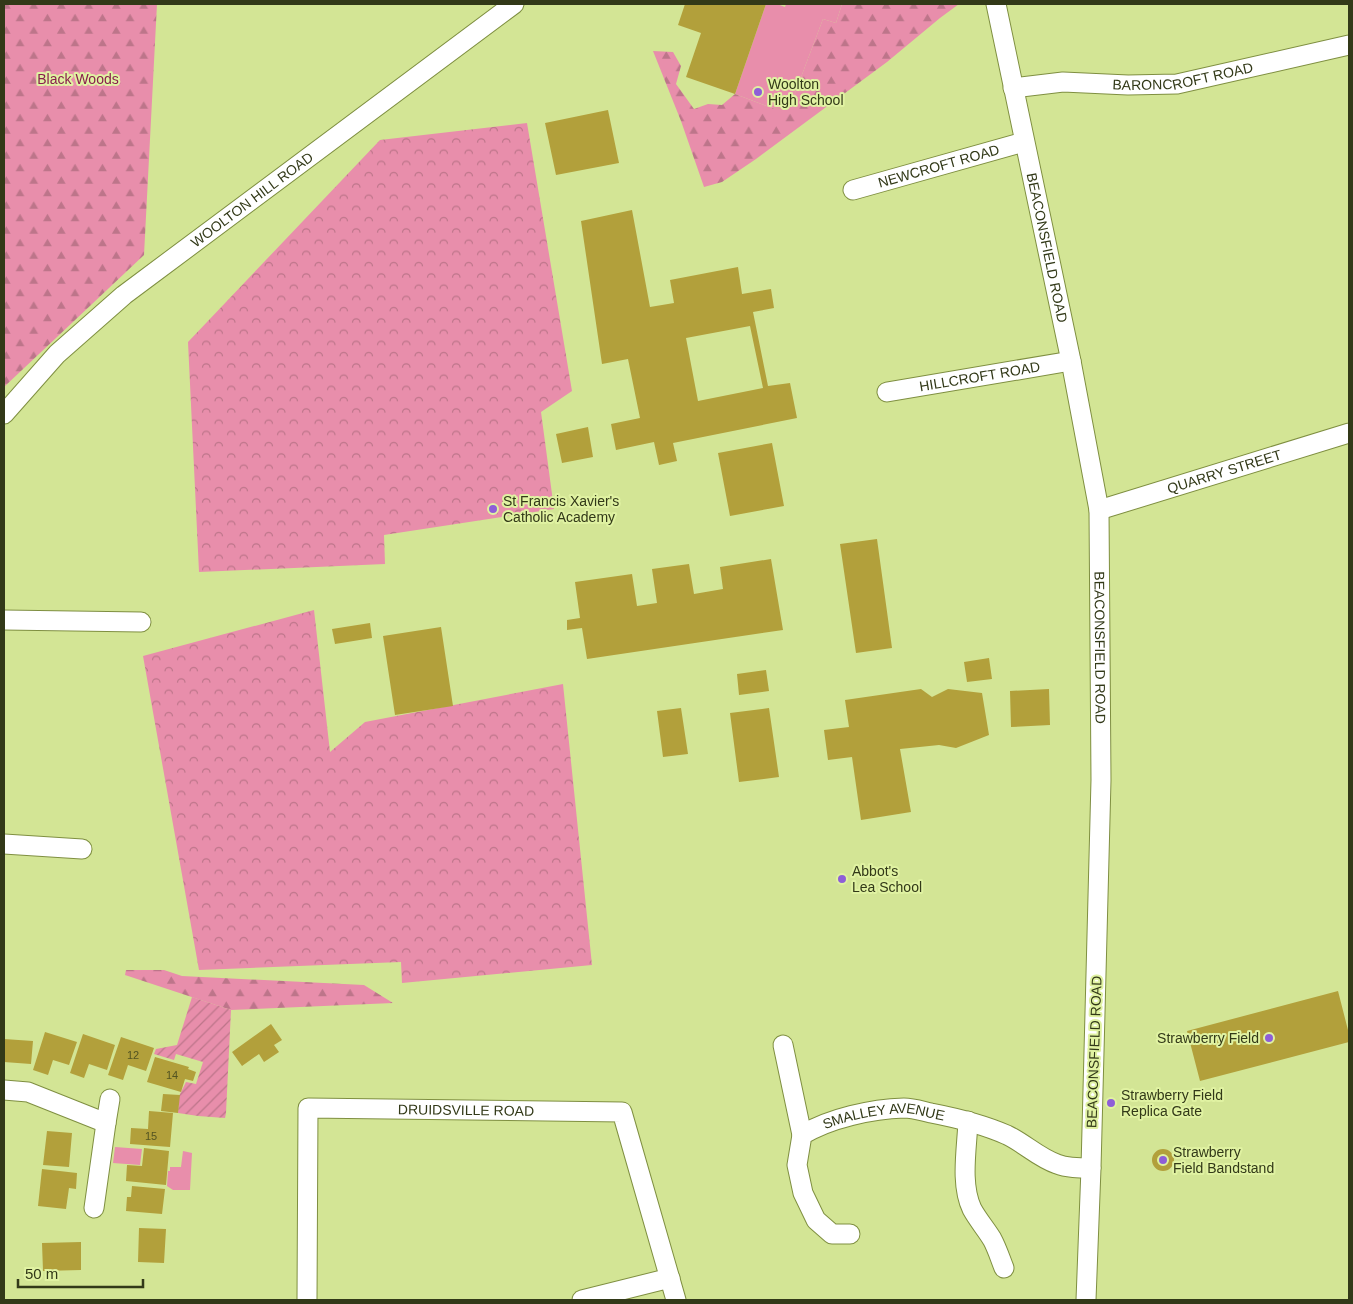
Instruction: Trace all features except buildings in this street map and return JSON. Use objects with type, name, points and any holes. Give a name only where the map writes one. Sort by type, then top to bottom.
[{"type":"street","name":"WOOLTON HILL ROAD","points":[[4,414],[57,354],[124,295],[514,4]]},
{"type":"street","name":"BEACONSFIELD ROAD","points":[[996,4],[1071,361],[1100,510],[1101,780],[1086,1300]]},
{"type":"street","name":"BARONCROFT ROAD","points":[[1014,88],[1063,82],[1128,85],[1176,84],[1349,45]]},
{"type":"street","name":"NEWCROFT ROAD","points":[[853,190],[1024,142]]},
{"type":"street","name":"HILLCROFT ROAD","points":[[887,392],[1071,361]]},
{"type":"street","name":"QUARRY STREET","points":[[1100,510],[1349,433]]},
{"type":"street","points":[[4,620],[141,622]]},
{"type":"street","points":[[4,844],[82,848]]},
{"type":"street","name":"SMALLEY AVENUE","points":[[783,1045],[802,1135],[797,1165],[803,1194],[816,1220],[832,1234],[850,1234]]},
{"type":"street","points":[[4,1090],[28,1092],[106,1123]]},
{"type":"street","points":[[94,1208],[110,1099]]},
{"type":"street","name":"DRUIDSVILLE ROAD","points":[[308,1300],[308,1108],[622,1112],[676,1300]]},
{"type":"street","name":"SMALLEY AVENUE","points":[[802,1135],[812,1129],[840,1119],[873,1111],[906,1108],[988,1126],[1014,1138],[1050,1162],[1065,1166],[1090,1168]]},
{"type":"street","points":[[968,1121],[966,1174],[969,1200],[973,1210],[991,1238],[1004,1268]]},
{"type":"street","points":[[582,1300],[670,1278]]},
{"type":"green space","name":"Black Woods","points":[[4,4],[157,4],[144,255],[4,387]]},
{"type":"green space","points":[[766,4],[777,4],[785,7],[786,4],[842,4],[836,23],[823,19],[792,101],[785,108],[775,109],[735,94]]},
{"type":"green space","points":[[842,4],[959,4],[887,62],[756,159],[722,182],[704,187],[681,121],[653,51],[673,52],[681,66],[676,84],[694,109],[708,104],[722,105],[735,94],[775,109],[785,108],[792,101],[823,19],[836,23]]},
{"type":"green space","points":[[527,123],[572,391],[541,412],[554,509],[384,535],[385,564],[199,572],[188,342],[380,140]]},
{"type":"green space","points":[[314,610],[330,752],[365,722],[563,684],[592,965],[402,983],[401,962],[199,970],[143,656]]},
{"type":"green space","points":[[126,970],[164,970],[182,976],[364,985],[393,1003],[231,1010],[125,975]]},
{"type":"green space","points":[[192,997],[231,1010],[225,1118],[178,1113],[179,1096],[186,1082],[196,1084],[203,1062],[176,1054],[174,1060],[154,1054],[156,1049],[177,1045]]},
{"type":"green space","points":[[115,1147],[142,1149],[140,1165],[113,1163]]},
{"type":"green space","points":[[183,1151],[192,1153],[190,1190],[173,1190],[167,1186],[168,1171],[170,1171],[170,1167],[181,1167]]},
{"type":"place","name":"Woolton High School","points":[[758,92]]},
{"type":"place","name":"St Francis Xavier's Catholic Academy","points":[[493,509]]},
{"type":"place","name":"Abbot's Lea School","points":[[842,879]]},
{"type":"place","name":"Strawberry Field","points":[[1269,1038]]},
{"type":"place","name":"Strawberry Field Replica Gate","points":[[1111,1103]]},
{"type":"place","name":"Strawberry Field Bandstand","points":[[1163,1160]]}]
